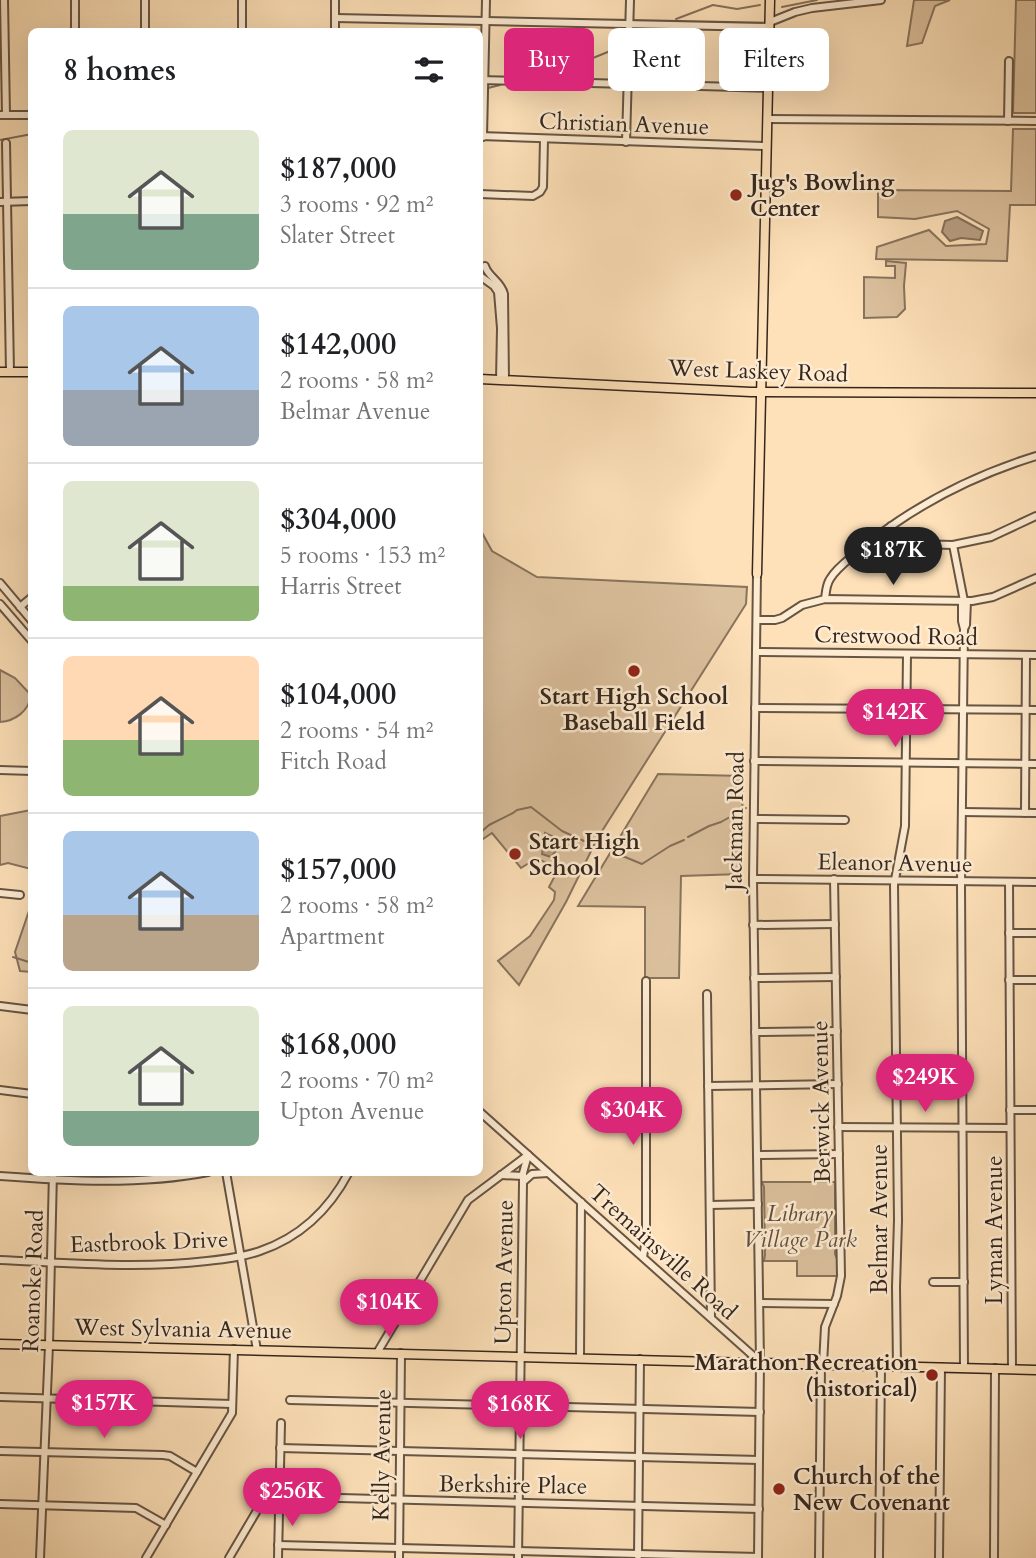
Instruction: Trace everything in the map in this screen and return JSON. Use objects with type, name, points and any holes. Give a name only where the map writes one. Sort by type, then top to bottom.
[{"type":"main road","name":"Jackman Road","points":[[770,0],[770,28]]},
{"type":"main road","name":"Jackman Road","points":[[757,574],[769,91]]},
{"type":"main road","points":[[5,372],[28,372]]},
{"type":"main road","name":"West Laskey Road","points":[[483,379],[760,392],[1036,393]]},
{"type":"main road","name":"West Sylvania Avenue","points":[[0,1343],[1036,1370]]},
{"type":"street","points":[[4,0],[3,115],[28,115]]},
{"type":"street","points":[[75,0],[75,28]]},
{"type":"street","points":[[145,0],[145,28]]},
{"type":"street","points":[[242,0],[242,28]]},
{"type":"street","points":[[335,0],[335,28]]},
{"type":"street","points":[[483,60],[486,0]]},
{"type":"street","points":[[629,28],[630,0]]},
{"type":"street","points":[[335,18],[770,24],[812,8],[881,0]]},
{"type":"street","points":[[1009,61],[1009,121]]},
{"type":"street","points":[[483,80],[608,83]]},
{"type":"street","points":[[626,142],[628,91]]},
{"type":"street","points":[[768,119],[1036,121]]},
{"type":"street","name":"Christian Avenue","points":[[483,136],[767,146]]},
{"type":"street","points":[[483,194],[533,196],[540,192],[543,187],[544,139]]},
{"type":"street","points":[[5,372],[6,143]]},
{"type":"street","points":[[4,202],[28,201]]},
{"type":"street","points":[[483,261],[489,274],[501,285],[504,294],[502,380]]},
{"type":"street","points":[[483,272],[485,266]]},
{"type":"street","points":[[483,277],[494,285],[498,292],[502,380]]},
{"type":"street","points":[[825,599],[832,575],[891,526],[934,499],[977,477],[1036,456]]},
{"type":"street","points":[[891,526],[897,535],[915,544],[954,545],[991,537],[1036,516]]},
{"type":"street","points":[[954,545],[967,621],[964,629],[962,812],[964,1368]]},
{"type":"street","name":"Jackman Road","points":[[757,574],[753,925],[760,1303],[758,1558]]},
{"type":"street","points":[[757,620],[782,618],[802,604],[825,599],[964,601],[993,597],[1036,578]]},
{"type":"street","points":[[0,583],[28,616]]},
{"type":"street","points":[[20,607],[28,600]]},
{"type":"street","points":[[0,604],[28,636]]},
{"type":"street","name":"Crestwood Road","points":[[756,652],[1036,655]]},
{"type":"street","name":"Belmar Avenue","points":[[897,1366],[894,880],[905,826],[907,653]]},
{"type":"street","points":[[1026,655],[1026,813]]},
{"type":"street","points":[[755,708],[1036,710]]},
{"type":"street","points":[[754,761],[1036,764]]},
{"type":"street","points":[[0,770],[28,771]]},
{"type":"street","points":[[962,812],[1036,813]]},
{"type":"street","points":[[754,819],[845,820]]},
{"type":"street","name":"Eleanor Avenue","points":[[753,879],[1036,882]]},
{"type":"street","name":"Berwick Avenue","points":[[819,1558],[822,1364],[825,1327],[839,1290],[841,1276],[834,879]]},
{"type":"street","name":"Lyman Avenue","points":[[1009,881],[1012,1369]]},
{"type":"street","points":[[0,893],[20,895]]},
{"type":"street","points":[[753,925],[835,924]]},
{"type":"street","points":[[1009,933],[1036,933]]},
{"type":"street","points":[[754,978],[836,977]]},
{"type":"street","points":[[1009,980],[1036,980]]},
{"type":"street","points":[[643,1257],[646,1239],[646,982]]},
{"type":"street","points":[[707,994],[711,1317]]},
{"type":"street","points":[[0,1006],[28,1010]]},
{"type":"street","points":[[755,1032],[837,1031]]},
{"type":"street","points":[[708,1086],[838,1084]]},
{"type":"street","points":[[0,1090],[28,1094]]},
{"type":"street","points":[[1010,1110],[1036,1110]]},
{"type":"street","name":"Tremainsville Road","points":[[483,1115],[760,1362]]},
{"type":"street","points":[[838,1127],[1010,1128]]},
{"type":"street","points":[[757,1155],[839,1154]]},
{"type":"street","points":[[377,1353],[468,1200],[528,1155]]},
{"type":"street","name":"Upton Avenue","points":[[518,1555],[523,1179],[528,1155]]},
{"type":"street","points":[[499,1175],[523,1179],[540,1172],[548,1173]]},
{"type":"street","points":[[0,1176],[144,1179],[186,1176]]},
{"type":"street","name":"Roanoke Road","points":[[40,1558],[53,1176]]},
{"type":"street","points":[[227,1176],[257,1350]]},
{"type":"street","name":"Eastbrook Drive","points":[[0,1260],[133,1265],[189,1263],[241,1257],[262,1251],[301,1230],[328,1207],[347,1176]]},
{"type":"street","points":[[580,1358],[581,1202]]},
{"type":"street","points":[[710,1205],[758,1204]]},
{"type":"street","points":[[933,1282],[964,1282]]},
{"type":"street","points":[[760,1303],[834,1304]]},
{"type":"street","points":[[146,1558],[152,1554],[166,1525],[232,1413],[234,1349]]},
{"type":"street","name":"Kelly Avenue","points":[[398,1558],[401,1353]]},
{"type":"street","points":[[638,1556],[640,1359]]},
{"type":"street","points":[[879,1558],[881,1365]]},
{"type":"street","points":[[939,1558],[941,1367]]},
{"type":"street","points":[[994,1558],[995,1368]]},
{"type":"street","points":[[0,1398],[232,1404]]},
{"type":"street","points":[[290,1400],[760,1412]]},
{"type":"street","points":[[278,1558],[281,1423]]},
{"type":"street","points":[[280,1448],[759,1460]]},
{"type":"street","points":[[0,1451],[163,1455],[170,1456],[197,1472]]},
{"type":"street","points":[[229,1558],[279,1473]]},
{"type":"street","name":"Berkshire Place","points":[[265,1496],[759,1509]]},
{"type":"street","points":[[0,1504],[136,1508],[166,1525]]},
{"type":"street","points":[[278,1545],[518,1555],[758,1558]]},
{"type":"green space","points":[[914,0],[950,0],[935,6],[922,43],[907,46]]},
{"type":"green space","points":[[1016,0],[1036,0],[1036,113],[1013,113]]},
{"type":"green space","points":[[1013,129],[1036,129],[1036,205],[1010,205],[1007,261],[876,259],[877,247],[929,230],[946,246],[986,244],[989,229],[957,211],[915,219],[878,217],[878,190],[1011,191]]},
{"type":"green space","points":[[886,261],[906,263],[905,309],[897,317],[864,318],[864,277],[895,278],[895,266],[886,266]]},
{"type":"green space","points":[[483,534],[492,551],[537,577],[747,587],[746,604],[597,839],[566,902],[519,985],[498,961],[530,936],[554,900],[555,892],[549,887],[558,870],[537,858],[521,868],[492,833],[483,839]]},
{"type":"green space","points":[[0,670],[15,678],[28,692],[28,704],[11,720],[0,722]]},
{"type":"green space","points":[[658,774],[743,776],[741,874],[681,876],[679,978],[645,978],[645,907],[578,906]]},
{"type":"green space","points":[[28,811],[28,868],[8,863],[0,865],[0,816]]},
{"type":"green space","points":[[28,914],[28,972],[20,971],[15,952]]},
{"type":"green space","name":"Library Village Park","points":[[762,1182],[835,1182],[837,1276],[797,1276],[797,1261],[764,1261]]},
{"type":"shaded area","points":[[957,217],[983,231],[980,240],[961,238],[950,241],[942,232],[945,221]]},
{"type":"shaded area","points":[[545,833],[560,840],[551,857],[542,854]]},
{"type":"waterway","points":[[782,7],[817,0]]},
{"type":"waterway","points":[[676,19],[713,5],[737,9],[760,5]]},
{"type":"waterway","points":[[594,58],[608,52]]},
{"type":"waterway","points":[[488,88],[500,85]]},
{"type":"waterway","points":[[0,140],[28,135]]},
{"type":"waterway","points":[[483,830],[517,810],[531,807],[562,831],[584,841]]},
{"type":"waterway","points":[[688,837],[746,808]]},
{"type":"waterway","points":[[612,855],[642,864],[684,840]]},
{"type":"waterway","points":[[13,957],[28,962]]},
{"type":"place","name":"Jug's Bowling Center","points":[[736,195]]},
{"type":"place","name":"Start High School Baseball Field","points":[[634,671]]},
{"type":"place","name":"Start High School","points":[[515,854]]},
{"type":"place","name":"Marathon Recreation (historical)","points":[[932,1375]]},
{"type":"place","name":"Church of the New Covenant","points":[[779,1489]]}]
